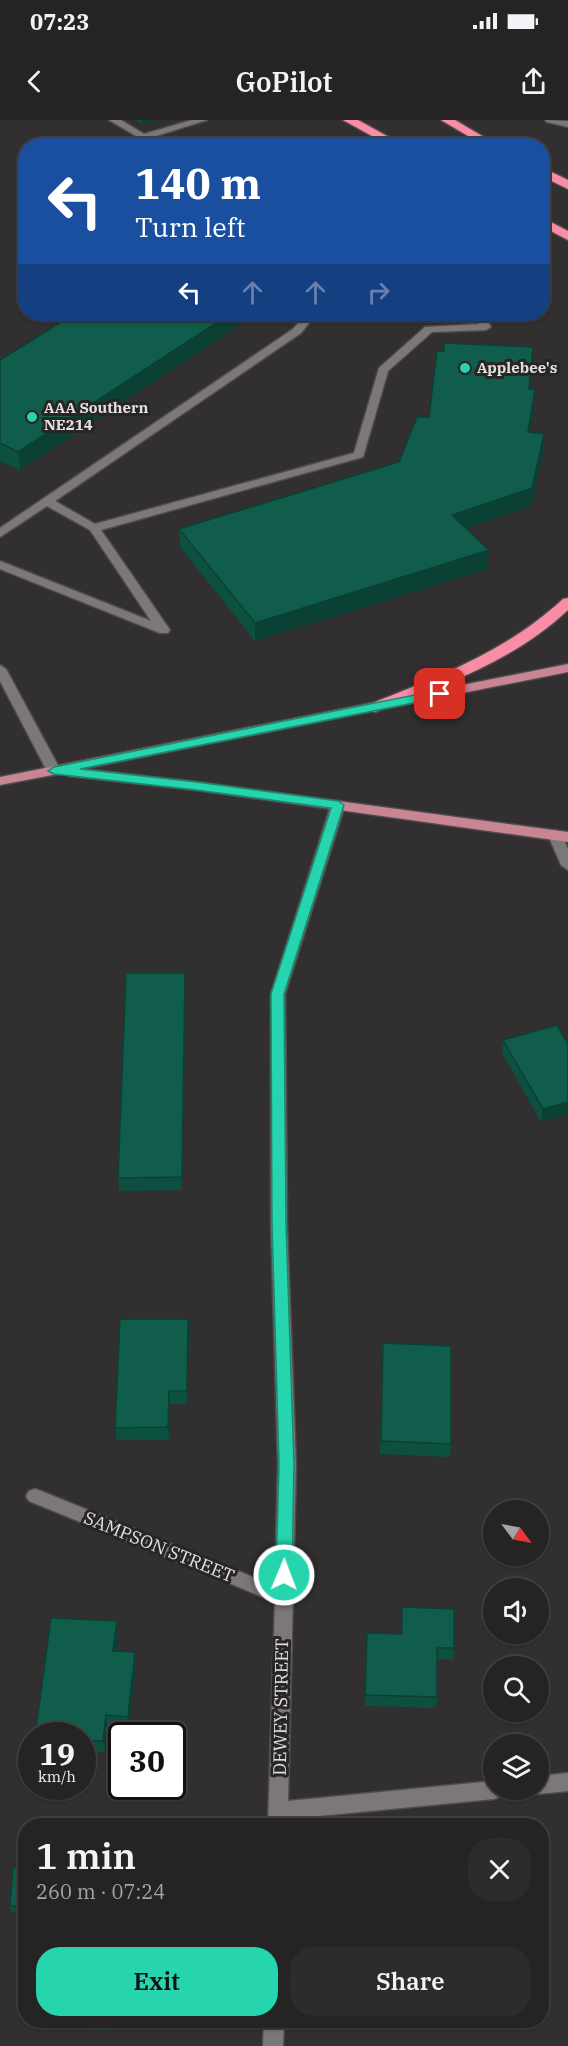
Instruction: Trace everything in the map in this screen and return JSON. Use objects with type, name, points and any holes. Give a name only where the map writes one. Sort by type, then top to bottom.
[{"type":"highway","points":[[349,120],[384,138]]},
{"type":"highway","points":[[450,121],[480,138]]},
{"type":"highway","points":[[550,176],[568,185]]},
{"type":"highway","points":[[550,227],[568,236]]},
{"type":"highway","points":[[550,227],[568,242]]},
{"type":"highway","points":[[375,707],[483,664],[538,630],[568,602]]},
{"type":"main road","points":[[0,781],[568,668]]},
{"type":"main road","points":[[54,771],[196,786],[562,836]]},
{"type":"street","points":[[114,120],[143,137],[202,120]]},
{"type":"street","points":[[550,120],[568,124]]},
{"type":"street","points":[[0,533],[297,332],[306,321]]},
{"type":"street","points":[[94,528],[359,455],[383,370],[429,329],[486,327],[483,321]]},
{"type":"street","points":[[0,565],[164,630],[94,528],[46,501]]},
{"type":"street","points":[[0,669],[54,771]]},
{"type":"street","name":"DEWEY STREET","points":[[278,1818],[287,1464],[279,1224],[278,994],[338,805]]},
{"type":"street","points":[[562,836],[568,865]]},
{"type":"street","name":"SAMPSON STREET","points":[[35,1496],[284,1597]]},
{"type":"street","points":[[549,1784],[568,1782]]},
{"type":"street","points":[[278,1818],[483,1791]]},
{"type":"street","points":[[273,2046],[274,2028]]},
{"type":"building","points":[[63,321],[219,321],[18,452],[0,443],[0,360]]},
{"type":"building","points":[[444,343],[533,347],[529,389],[535,389],[528,432],[544,434],[532,488],[452,515],[489,550],[255,623],[179,529],[399,462],[417,417],[429,417],[437,351],[444,351]]},
{"type":"building","points":[[126,973],[185,973],[182,1177],[118,1178]]},
{"type":"building","points":[[557,1025],[568,1044],[568,1102],[543,1109],[503,1040]]},
{"type":"building","points":[[120,1319],[188,1319],[187,1391],[169,1391],[168,1427],[115,1428]]},
{"type":"building","points":[[383,1343],[451,1346],[451,1444],[381,1441]]},
{"type":"building","points":[[402,1607],[454,1609],[454,1648],[437,1648],[437,1697],[365,1695],[367,1633],[402,1634]]},
{"type":"building","points":[[51,1618],[117,1621],[113,1651],[135,1652],[128,1717],[106,1715],[103,1741],[96,1741],[96,1722],[37,1722]]},
{"type":"building","points":[[13,1867],[18,1867],[18,1906],[10,1906]]},
{"type":"place","name":"Applebee's","points":[[465,368]]},
{"type":"place","name":"AAA Southern NE214","points":[[32,417]]},
{"type":"route","points":[[284,1575],[287,1464],[279,1224],[278,994],[338,805],[196,786],[54,771],[440,694]]}]
